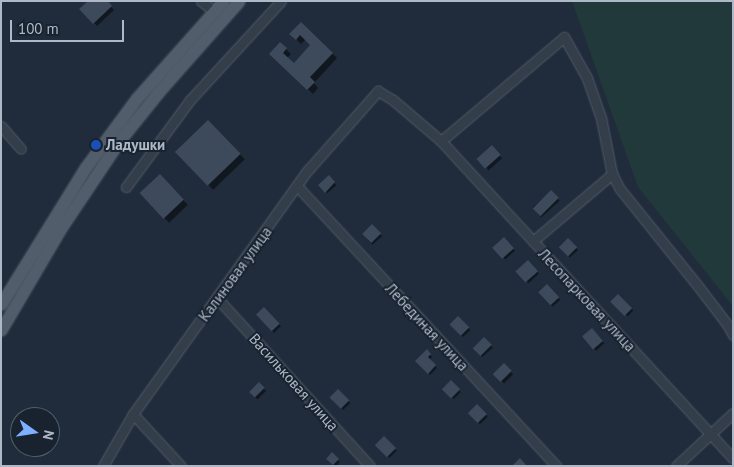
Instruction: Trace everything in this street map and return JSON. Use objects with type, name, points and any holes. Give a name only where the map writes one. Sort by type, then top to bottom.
[{"type":"main road","points":[[1,330],[61,228],[120,140],[218,15],[223,1]]},
{"type":"main road","points":[[1,304],[5,291],[85,168],[136,99],[218,15],[239,1]]},
{"type":"street","points":[[202,1],[218,15]]},
{"type":"street","points":[[126,187],[190,100],[281,1]]},
{"type":"street","points":[[441,141],[564,38],[587,78],[601,118],[612,174],[620,189],[727,324],[733,335]]},
{"type":"street","name":"Лесопарковая улица","points":[[378,90],[394,100],[441,141],[733,458]]},
{"type":"street","name":"Калиновая улица","points":[[104,466],[133,414],[218,299],[298,187],[308,170],[378,90]]},
{"type":"street","points":[[1,126],[21,149]]},
{"type":"street","points":[[533,241],[612,174]]},
{"type":"street","name":"Лебединая улица","points":[[298,187],[556,466]]},
{"type":"street","name":"Васильковая улица","points":[[218,299],[370,466]]},
{"type":"street","points":[[676,466],[733,413]]},
{"type":"street","points":[[133,414],[181,466]]},
{"type":"green space","points":[[572,1],[733,1],[733,306],[638,187]]},
{"type":"green space","points":[[206,29],[166,77],[1,322],[1,313],[101,154],[153,88]]},
{"type":"building","points":[[88,1],[108,1],[112,6],[93,24],[79,9]]},
{"type":"building","points":[[301,22],[333,53],[310,77],[315,82],[307,90],[269,54],[280,42],[287,48],[283,53],[294,63],[310,45],[300,35],[296,40],[289,34]]},
{"type":"building","points":[[208,120],[241,154],[208,186],[175,152]]},
{"type":"building","points":[[492,145],[501,155],[485,169],[476,159]]},
{"type":"building","points":[[160,174],[184,200],[163,219],[140,193]]},
{"type":"building","points":[[329,175],[335,182],[325,193],[318,185]]},
{"type":"building","points":[[551,190],[559,198],[540,216],[533,208]]},
{"type":"building","points":[[372,224],[381,233],[371,243],[362,234]]},
{"type":"building","points":[[504,237],[514,248],[502,259],[492,248]]},
{"type":"building","points":[[568,238],[577,247],[568,256],[559,247]]},
{"type":"building","points":[[528,260],[538,271],[525,283],[515,271]]},
{"type":"building","points":[[547,284],[559,297],[550,305],[538,292]]},
{"type":"building","points":[[618,294],[632,308],[624,316],[610,302]]},
{"type":"building","points":[[264,307],[280,324],[272,331],[256,315]]},
{"type":"building","points":[[458,316],[469,327],[461,336],[450,324]]},
{"type":"building","points":[[592,328],[603,341],[593,349],[582,336]]},
{"type":"building","points":[[484,337],[492,345],[480,356],[473,348]]},
{"type":"building","points":[[427,349],[431,354],[428,357],[436,365],[428,374],[415,361]]},
{"type":"building","points":[[504,363],[512,371],[500,382],[493,374]]},
{"type":"building","points":[[451,380],[460,389],[451,398],[442,389]]},
{"type":"building","points":[[259,382],[265,388],[255,398],[249,392]]},
{"type":"building","points":[[338,389],[349,400],[341,409],[330,397]]},
{"type":"building","points":[[477,404],[487,414],[478,423],[468,413]]},
{"type":"building","points":[[384,436],[396,448],[387,457],[375,445]]},
{"type":"building","points":[[332,452],[339,459],[333,465],[326,459]]},
{"type":"building","points":[[520,458],[527,466],[512,466]]},
{"type":"place","name":"Ладушки","points":[[96,145]]}]
